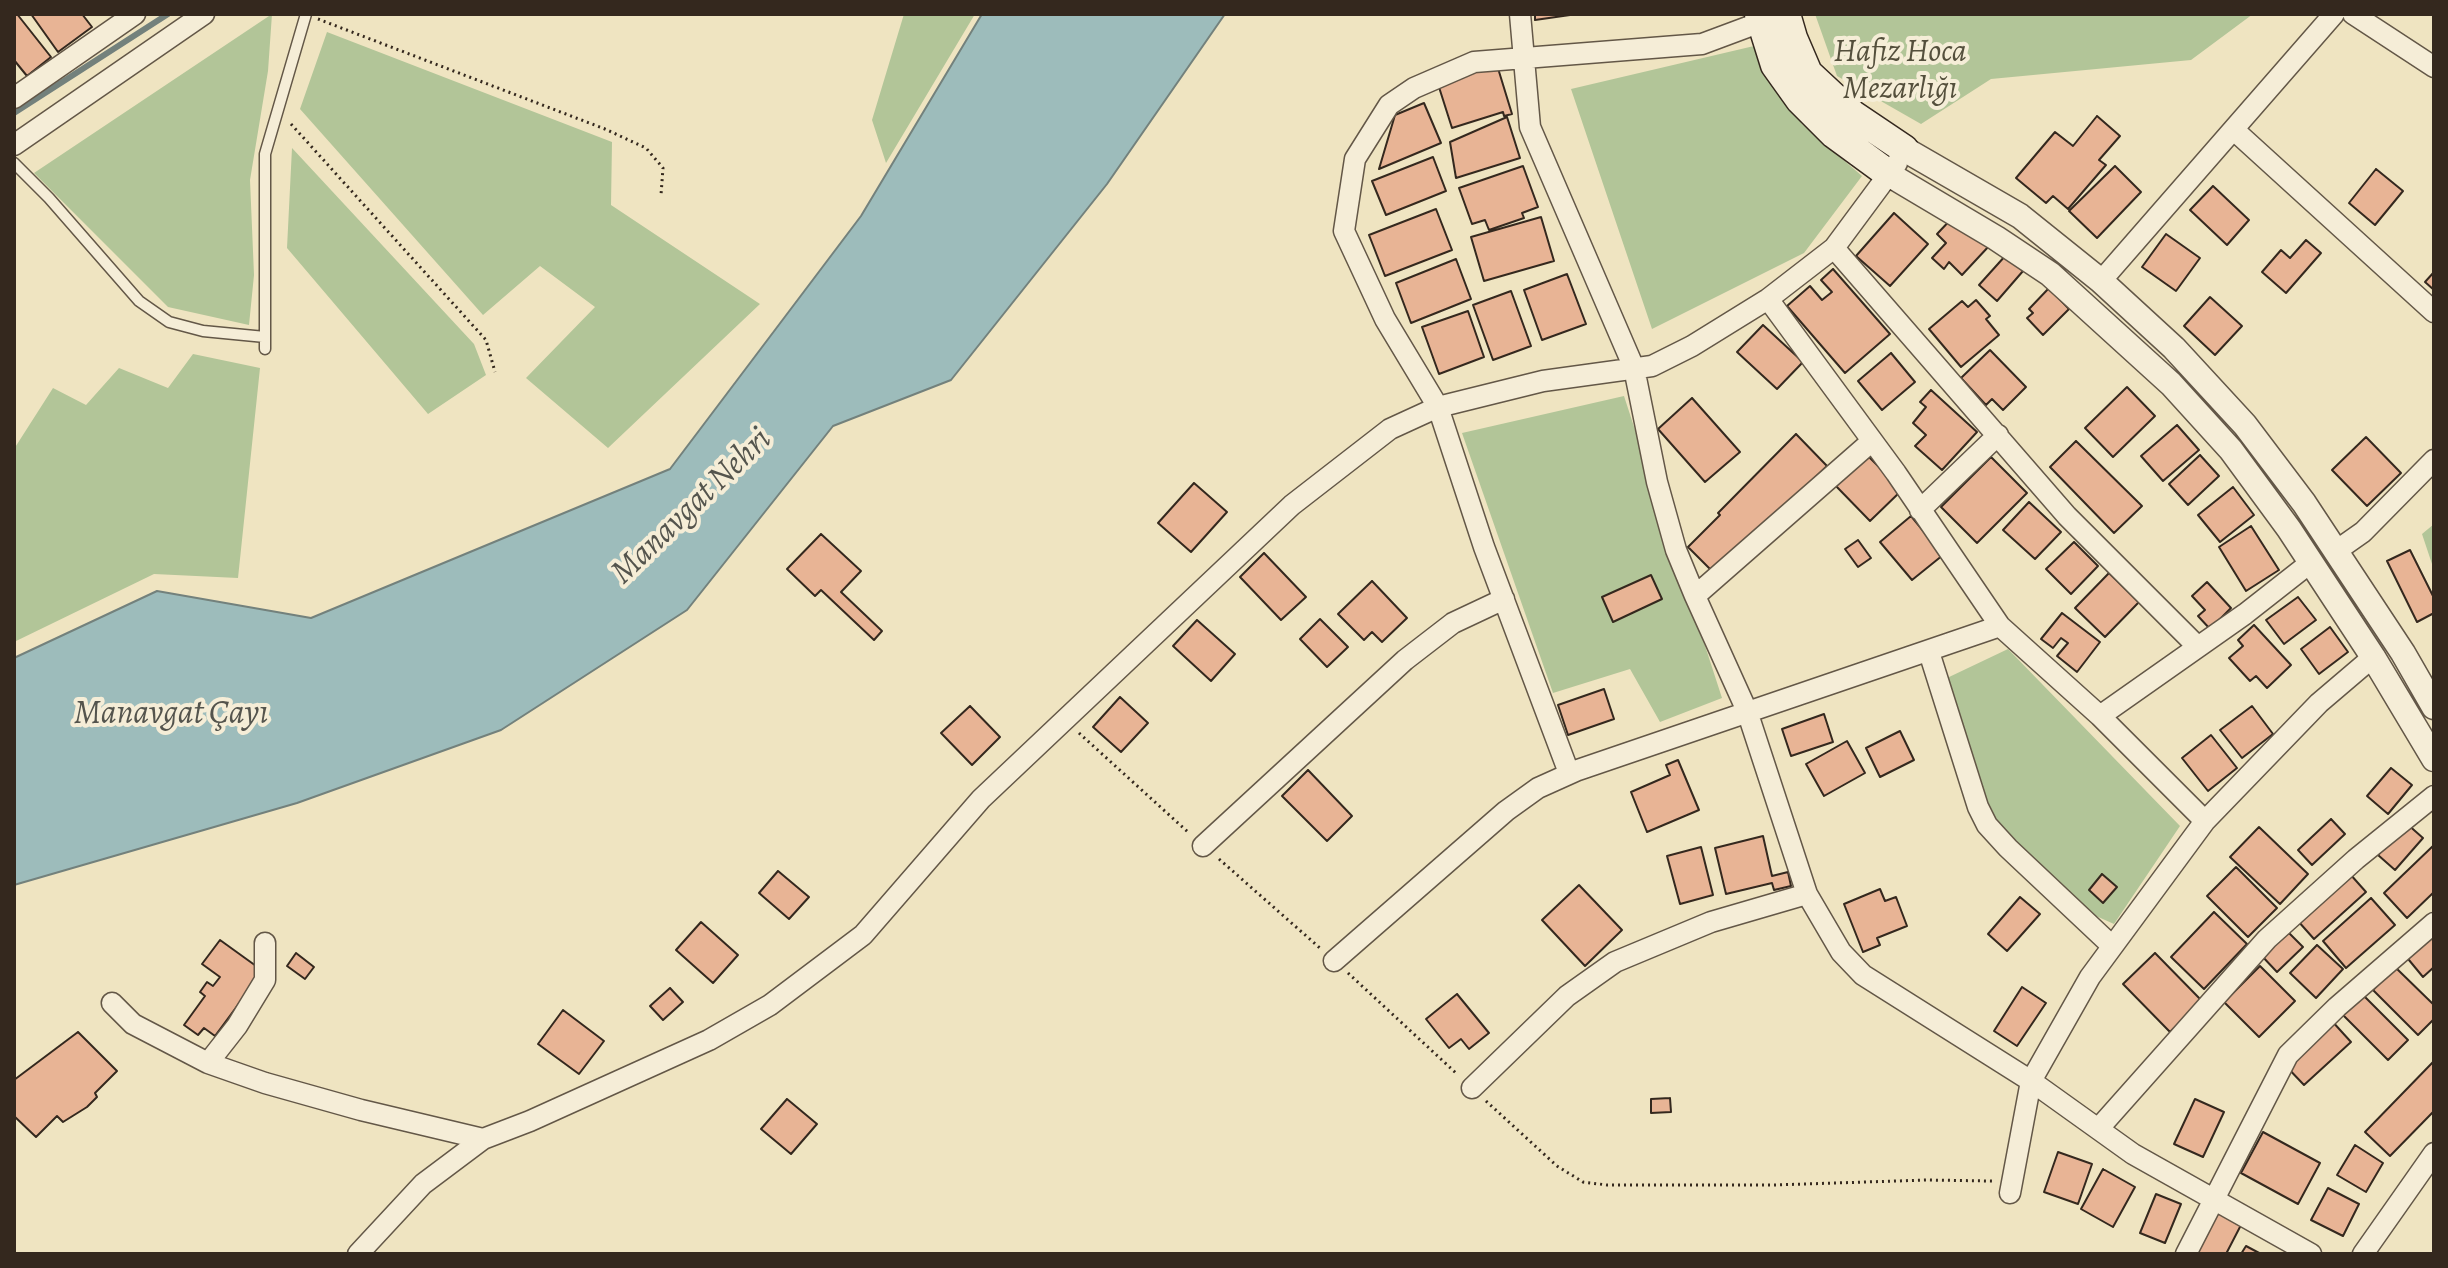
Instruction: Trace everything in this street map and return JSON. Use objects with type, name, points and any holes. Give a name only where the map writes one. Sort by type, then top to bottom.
[{"type":"main road","points":[[1769,17],[1793,38],[1808,73],[1852,114],[1904,149]]},
{"type":"main road","points":[[1769,17],[1775,65],[1800,100],[1834,134],[1890,175]]},
{"type":"street","points":[[14,98],[135,14]]},
{"type":"street","points":[[14,145],[204,14]]},
{"type":"street","points":[[1520,14],[1530,127],[1634,368],[1657,482],[1676,550],[1747,711],[1807,894],[1841,952],[1863,975],[2031,1081],[2133,1154],[2311,1254]]},
{"type":"street","points":[[2101,281],[2334,14]]},
{"type":"street","points":[[2353,14],[2434,67]]},
{"type":"street","points":[[1569,773],[1504,599],[1438,407],[1385,319],[1344,231],[1355,159],[1389,105],[1414,88],[1474,62],[1702,44],[1769,17]]},
{"type":"street","points":[[2234,130],[2434,312]]},
{"type":"street","points":[[358,1254],[423,1184],[483,1139],[709,1040],[770,1005],[863,935],[981,799],[1292,505],[1390,429],[1438,407],[1543,381],[1652,366],[1692,346],[1768,299],[1834,248],[1890,175],[1904,149],[2020,216],[2101,281],[2174,348],[2245,425],[2336,551],[2403,653],[2434,707]]},
{"type":"street","points":[[1890,175],[2050,274],[2171,384],[2231,450],[2289,529],[2373,657],[2434,759]]},
{"type":"street","points":[[1834,248],[2067,516],[2198,647]]},
{"type":"street","points":[[1768,299],[1872,441],[2000,626],[2100,716],[2205,821]]},
{"type":"street","points":[[1920,510],[1998,435]]},
{"type":"street","points":[[1695,596],[1872,441]]},
{"type":"street","points":[[2336,551],[2363,532],[2434,460]]},
{"type":"street","points":[[2100,716],[2310,563]]},
{"type":"street","points":[[1203,846],[1405,660],[1453,623],[1504,599]]},
{"type":"street","points":[[1334,961],[1506,811],[1538,788],[1569,773],[2000,626]]},
{"type":"street","points":[[1929,652],[1978,807],[1987,825],[2111,945]]},
{"type":"street","points":[[2011,1187],[2031,1081],[2111,945],[2205,821],[2319,703],[2373,657]]},
{"type":"street","points":[[2099,1128],[2267,939],[2356,859],[2434,796]]},
{"type":"street","points":[[1472,1088],[1567,996],[1615,962],[1711,922],[1807,894]]},
{"type":"street","points":[[2186,1254],[2288,1055],[2337,1007],[2434,923]]},
{"type":"street","points":[[208,1063],[237,1026],[265,980],[265,943]]},
{"type":"street","points":[[112,1003],[133,1024],[208,1063],[347,1106],[483,1139]]},
{"type":"street","points":[[2363,1254],[2434,1153]]},
{"type":"lane","points":[[265,349],[265,154],[306,14]]},
{"type":"lane","points":[[14,163],[49,198],[139,301],[169,322],[203,331],[265,337]]},
{"type":"path","points":[[306,14],[605,129],[646,148],[663,168],[661,195]]},
{"type":"path","points":[[277,109],[486,340],[495,372]]},
{"type":"path","points":[[1064,720],[1334,961],[1557,1166],[1583,1182],[1774,1185],[1927,1180],[2011,1187]]},
{"type":"green space","points":[[272,14],[268,71],[250,180],[254,275],[249,325],[168,307],[34,173]]},
{"type":"green space","points":[[904,14],[975,14],[886,163],[872,120]]},
{"type":"green space","name":"Hafız Hoca Mezarlığı","points":[[1815,14],[2253,14],[2191,60],[1991,79],[1921,124],[1837,76]]},
{"type":"green space","points":[[327,32],[612,142],[611,205],[760,304],[608,448],[526,378],[595,307],[540,266],[483,315],[300,109]]},
{"type":"green space","points":[[1754,46],[1802,124],[1862,176],[1804,253],[1652,329],[1571,89]]},
{"type":"green space","points":[[292,148],[474,344],[486,375],[428,414],[287,248]]},
{"type":"green space","points":[[193,354],[260,368],[238,578],[154,574],[14,642],[14,449],[53,388],[86,405],[119,368],[168,388]]},
{"type":"green space","points":[[1624,396],[1722,698],[1660,722],[1630,669],[1553,693],[1462,433]]},
{"type":"green space","points":[[2434,524],[2434,570],[2422,534]]},
{"type":"green space","points":[[2008,649],[2180,826],[2114,924],[2096,916],[1992,819],[1947,678]]},
{"type":"water","name":"Manavgat Çayı","points":[[982,14],[1225,14],[1107,184],[951,380],[833,426],[687,610],[501,730],[297,803],[14,885],[14,658],[157,591],[311,618],[670,469],[861,216]]},
{"type":"building","points":[[17,14],[51,57],[27,76],[14,60],[14,16]]},
{"type":"building","points":[[31,14],[82,14],[92,27],[58,52]]},
{"type":"building","points":[[1535,14],[1577,14],[1535,20]]},
{"type":"building","points":[[1497,65],[1512,114],[1504,116],[1503,112],[1452,128],[1438,84]]},
{"type":"building","points":[[1424,103],[1441,143],[1379,169],[1395,115]]},
{"type":"building","points":[[2097,116],[2120,136],[2099,160],[2106,165],[2068,209],[2053,196],[2046,203],[2016,178],[2055,132],[2073,146]]},
{"type":"building","points":[[1507,117],[1520,158],[1456,178],[1450,142]]},
{"type":"building","points":[[1433,157],[1446,191],[1386,215],[1372,181]]},
{"type":"building","points":[[1523,166],[1538,207],[1522,213],[1524,218],[1489,230],[1485,220],[1472,224],[1459,188]]},
{"type":"building","points":[[2115,166],[2141,192],[2097,238],[2069,211]]},
{"type":"building","points":[[2376,169],[2403,191],[2375,225],[2349,203]]},
{"type":"building","points":[[2213,186],[2249,220],[2227,245],[2190,210]]},
{"type":"building","points":[[1436,209],[1452,250],[1385,276],[1369,235]]},
{"type":"building","points":[[1894,213],[1928,244],[1890,286],[1856,256]]},
{"type":"building","points":[[1955,215],[1989,246],[1962,275],[1949,262],[1944,269],[1932,258],[1946,243],[1937,234]]},
{"type":"building","points":[[1541,217],[1554,261],[1484,281],[1471,237]]},
{"type":"building","points":[[2166,234],[2200,258],[2176,291],[2142,267]]},
{"type":"building","points":[[2306,240],[2321,253],[2286,293],[2262,272],[2281,250],[2290,258]]},
{"type":"building","points":[[2006,255],[2023,271],[1997,301],[1979,285]]},
{"type":"building","points":[[1456,259],[1471,299],[1411,323],[1396,283]]},
{"type":"building","points":[[1833,269],[1890,334],[1845,373],[1787,306],[1810,286],[1822,300],[1832,292],[1821,280]]},
{"type":"building","points":[[2434,272],[2434,290],[2425,282]]},
{"type":"building","points":[[1567,274],[1586,324],[1542,340],[1524,290]]},
{"type":"building","points":[[2049,288],[2069,309],[2043,335],[2027,318],[2033,313],[2029,309]]},
{"type":"building","points":[[1511,291],[1531,346],[1493,360],[1473,305]]},
{"type":"building","points":[[2210,297],[2242,326],[2215,355],[2184,326]]},
{"type":"building","points":[[1976,300],[1990,316],[1986,319],[1999,335],[1961,367],[1929,329],[1962,301],[1968,307]]},
{"type":"building","points":[[1468,311],[1484,357],[1439,374],[1422,327]]},
{"type":"building","points":[[1763,325],[1803,362],[1777,389],[1737,352]]},
{"type":"building","points":[[1990,350],[2026,387],[2003,410],[1992,399],[1986,405],[1961,378]]},
{"type":"building","points":[[1891,353],[1915,382],[1882,410],[1858,381]]},
{"type":"building","points":[[2127,387],[2155,416],[2113,457],[2085,428]]},
{"type":"building","points":[[1931,390],[1977,432],[1942,470],[1915,446],[1926,435],[1913,423],[1926,407],[1920,402]]},
{"type":"building","points":[[1692,398],[1740,452],[1705,482],[1658,429]]},
{"type":"building","points":[[2177,425],[2199,450],[2163,481],[2141,456]]},
{"type":"building","points":[[1796,434],[1827,466],[1716,575],[1688,547]]},
{"type":"building","points":[[2366,437],[2401,473],[2367,506],[2332,470]]},
{"type":"building","points":[[2076,441],[2142,506],[2114,533],[2050,467]]},
{"type":"building","points":[[1865,453],[1902,490],[1870,521],[1834,484]]},
{"type":"building","points":[[2200,455],[2219,476],[2188,505],[2169,484]]},
{"type":"building","points":[[1991,457],[2027,493],[1977,543],[1941,507]]},
{"type":"building","points":[[1194,483],[1227,512],[1191,552],[1158,523]]},
{"type":"building","points":[[2233,487],[2254,515],[2220,542],[2198,515]]},
{"type":"building","points":[[2029,502],[2061,532],[2035,559],[2003,530]]},
{"type":"building","points":[[1911,516],[1943,555],[1912,580],[1880,542]]},
{"type":"building","points":[[2251,526],[2279,570],[2246,591],[2219,547]]},
{"type":"building","points":[[821,534],[861,571],[841,592],[882,631],[874,640],[821,590],[815,596],[787,569]]},
{"type":"building","points":[[1858,540],[1871,558],[1858,567],[1845,549]]},
{"type":"building","points":[[2074,542],[2098,566],[2071,594],[2046,569]]},
{"type":"building","points":[[2410,550],[2434,598],[2434,613],[2417,622],[2387,561]]},
{"type":"building","points":[[1264,553],[1306,597],[1281,620],[1240,577]]},
{"type":"building","points":[[2109,573],[2139,602],[2105,637],[2075,608]]},
{"type":"building","points":[[1651,575],[1662,599],[1613,622],[1602,597]]},
{"type":"building","points":[[1372,581],[1407,618],[1382,642],[1372,632],[1364,640],[1338,614]]},
{"type":"building","points":[[2207,582],[2231,608],[2210,629],[2198,616],[2205,610],[2192,596]]},
{"type":"building","points":[[2298,597],[2316,620],[2284,644],[2266,620]]},
{"type":"building","points":[[2062,613],[2100,642],[2077,672],[2057,656],[2068,643],[2061,638],[2053,648],[2041,639]]},
{"type":"building","points":[[1320,619],[1348,647],[1327,667],[1300,639]]},
{"type":"building","points":[[1197,620],[1235,654],[1211,681],[1173,646]]},
{"type":"building","points":[[2254,625],[2291,665],[2267,688],[2256,676],[2250,681],[2229,658],[2243,646],[2238,640]]},
{"type":"building","points":[[2330,627],[2348,652],[2319,674],[2301,649]]},
{"type":"building","points":[[1604,689],[1614,719],[1568,735],[1558,705]]},
{"type":"building","points":[[1120,697],[1148,723],[1121,752],[1093,727]]},
{"type":"building","points":[[970,706],[1000,737],[972,765],[941,733]]},
{"type":"building","points":[[2252,706],[2273,734],[2242,758],[2220,730]]},
{"type":"building","points":[[1824,714],[1833,742],[1791,756],[1782,729]]},
{"type":"building","points":[[1900,731],[1914,760],[1880,777],[1866,748]]},
{"type":"building","points":[[2211,735],[2237,768],[2208,791],[2182,758]]},
{"type":"building","points":[[1847,741],[1865,773],[1824,796],[1806,764]]},
{"type":"building","points":[[1678,760],[1699,810],[1647,832],[1631,792],[1670,775],[1666,765]]},
{"type":"building","points":[[2391,768],[2412,785],[2388,814],[2367,796]]},
{"type":"building","points":[[1308,770],[1352,816],[1327,841],[1282,796]]},
{"type":"building","points":[[2331,819],[2345,834],[2312,865],[2298,850]]},
{"type":"building","points":[[2406,823],[2423,838],[2395,870],[2378,855]]},
{"type":"building","points":[[2259,827],[2308,874],[2280,904],[2230,857]]},
{"type":"building","points":[[1763,836],[1772,876],[1788,872],[1791,886],[1774,890],[1772,883],[1726,894],[1715,848]]},
{"type":"building","points":[[2434,845],[2434,892],[2407,918],[2384,893]]},
{"type":"building","points":[[1701,847],[1713,895],[1680,904],[1667,856]]},
{"type":"building","points":[[2236,867],[2277,908],[2248,937],[2207,896]]},
{"type":"building","points":[[778,871],[809,897],[789,919],[759,893]]},
{"type":"building","points":[[2102,874],[2117,887],[2103,903],[2089,890]]},
{"type":"building","points":[[2350,874],[2366,892],[2314,939],[2298,921]]},
{"type":"building","points":[[1579,885],[1622,930],[1585,966],[1542,920]]},
{"type":"building","points":[[1880,889],[1885,901],[1896,897],[1907,926],[1877,938],[1880,945],[1863,952],[1844,904]]},
{"type":"building","points":[[2020,897],[2040,914],[2007,951],[1988,934]]},
{"type":"building","points":[[2371,898],[2395,925],[2346,968],[2323,941]]},
{"type":"building","points":[[2214,912],[2247,944],[2204,989],[2171,957]]},
{"type":"building","points":[[701,922],[738,955],[713,983],[676,950]]},
{"type":"building","points":[[2434,928],[2434,967],[2423,977],[2404,954]]},
{"type":"building","points":[[2286,930],[2303,947],[2277,972],[2260,954]]},
{"type":"building","points":[[220,940],[263,971],[215,1036],[204,1028],[198,1035],[184,1025],[205,996],[200,992],[207,982],[213,986],[220,977],[202,964]]},
{"type":"building","points":[[2317,945],[2343,969],[2316,998],[2290,973]]},
{"type":"building","points":[[296,953],[314,967],[305,979],[287,966]]},
{"type":"building","points":[[2155,953],[2202,1001],[2170,1032],[2123,984]]},
{"type":"building","points":[[2260,966],[2295,1001],[2259,1037],[2224,1002]]},
{"type":"building","points":[[2395,967],[2434,1005],[2434,1019],[2418,1035],[2373,990]]},
{"type":"building","points":[[2022,987],[2046,1003],[2017,1046],[1994,1031]]},
{"type":"building","points":[[670,988],[683,1002],[663,1020],[650,1006]]},
{"type":"building","points":[[1457,994],[1489,1033],[1469,1049],[1461,1039],[1449,1048],[1426,1019]]},
{"type":"building","points":[[2363,995],[2408,1040],[2388,1060],[2343,1015]]},
{"type":"building","points":[[563,1010],[604,1041],[579,1074],[538,1044]]},
{"type":"building","points":[[2331,1020],[2351,1042],[2304,1085],[2284,1064]]},
{"type":"building","points":[[78,1032],[117,1071],[95,1093],[97,1097],[87,1107],[63,1122],[57,1116],[36,1137],[14,1116],[14,1080]]},
{"type":"building","points":[[2434,1061],[2434,1111],[2390,1156],[2365,1132]]},
{"type":"building","points":[[1670,1098],[1671,1112],[1651,1113],[1651,1099]]},
{"type":"building","points":[[787,1099],[817,1124],[791,1154],[761,1129]]},
{"type":"building","points":[[2195,1099],[2224,1112],[2203,1157],[2174,1144]]},
{"type":"building","points":[[2263,1132],[2320,1163],[2298,1204],[2241,1173]]},
{"type":"building","points":[[2355,1145],[2383,1163],[2366,1192],[2337,1175]]},
{"type":"building","points":[[2058,1152],[2092,1164],[2078,1204],[2044,1192]]},
{"type":"building","points":[[2103,1169],[2135,1187],[2113,1227],[2081,1209]]},
{"type":"building","points":[[2328,1188],[2359,1204],[2343,1236],[2311,1220]]},
{"type":"building","points":[[2156,1194],[2181,1204],[2165,1243],[2140,1233]]},
{"type":"building","points":[[2212,1209],[2241,1225],[2226,1254],[2188,1254]]},
{"type":"building","points":[[2246,1246],[2261,1254],[2241,1254]]},
{"type":"waterway","points":[[14,113],[168,14]]},
{"type":"water label","name":"Manavgat Nehri","points":[[692,507]]}]
